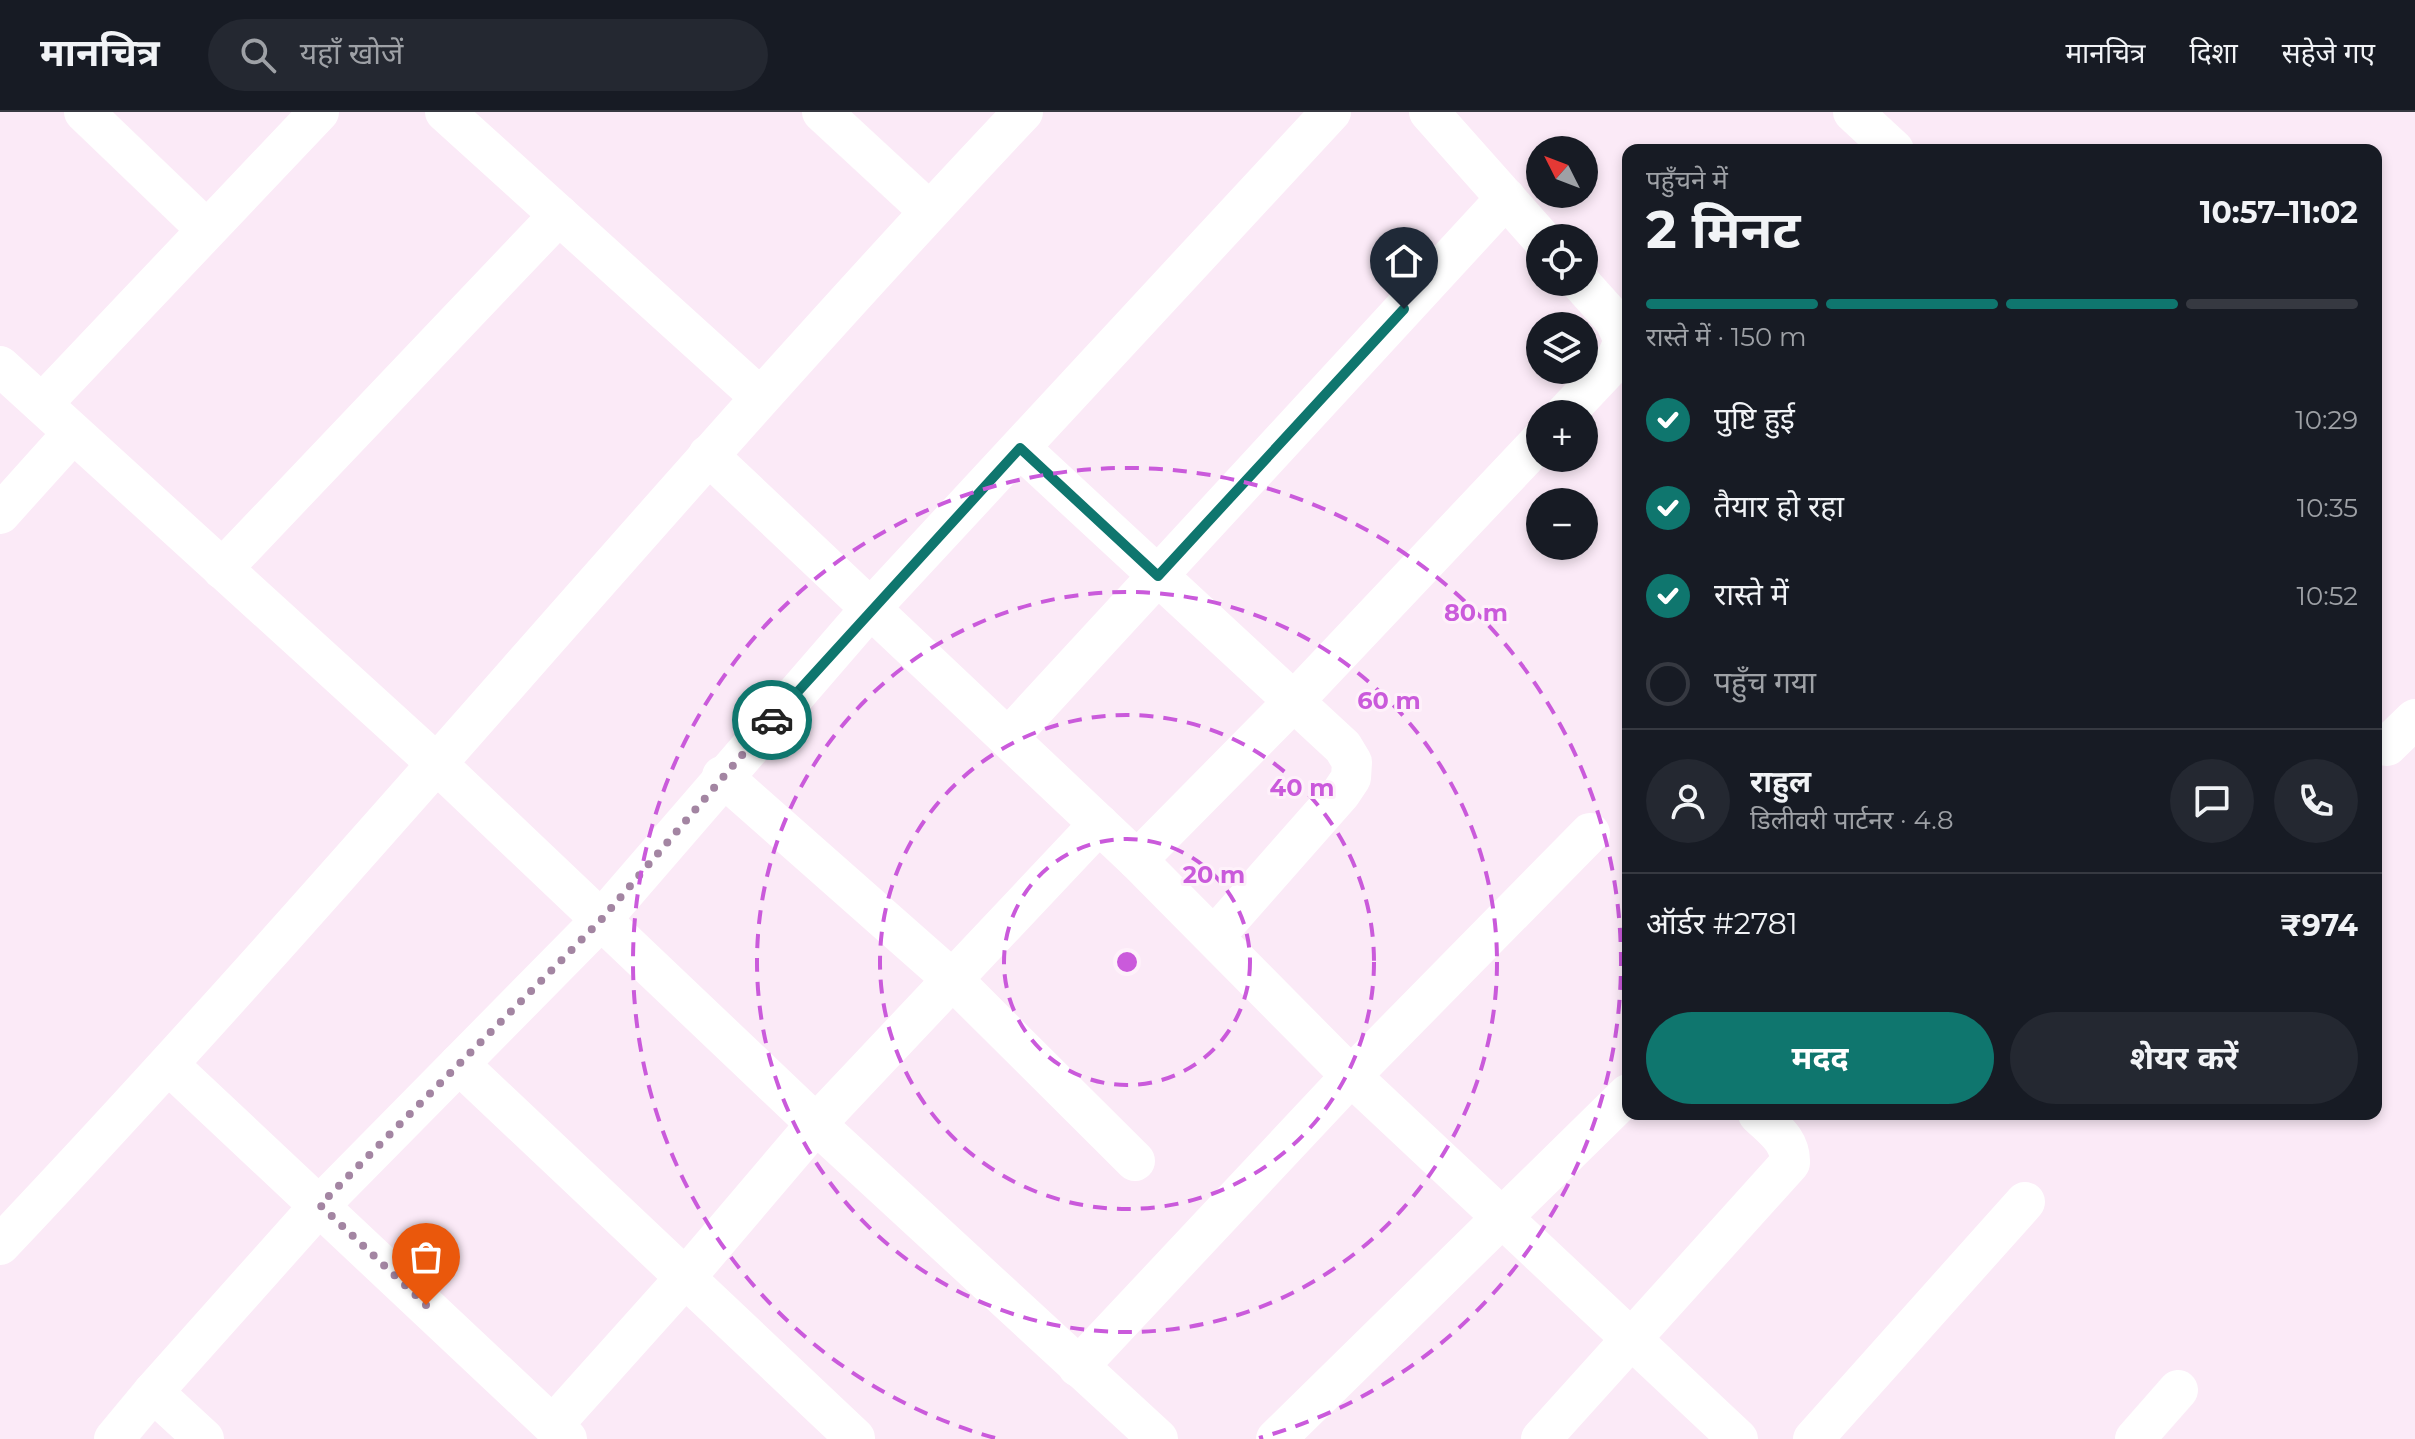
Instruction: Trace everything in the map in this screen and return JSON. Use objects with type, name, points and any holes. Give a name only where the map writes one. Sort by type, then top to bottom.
[{"type":"street","points":[[84,112],[206,229]]},
{"type":"street","points":[[42,404],[319,112]]},
{"type":"street","points":[[445,112],[760,397]]},
{"type":"street","points":[[822,112],[929,211]]},
{"type":"street","points":[[0,1245],[170,1066],[708,455],[1023,112]]},
{"type":"street","points":[[114,1439],[320,1205],[601,920],[722,776],[870,609],[1331,112]]},
{"type":"street","points":[[1429,112],[1529,224]]},
{"type":"street","points":[[1853,112],[1888,144]]},
{"type":"street","points":[[1008,738],[1506,198]]},
{"type":"street","points":[[222,569],[559,215]]},
{"type":"street","points":[[1593,296],[1615,321],[1622,337]]},
{"type":"street","points":[[1578,400],[1615,361],[1622,345]]},
{"type":"street","points":[[0,366],[436,763],[816,1124],[1158,1439]]},
{"type":"street","points":[[0,514],[73,433]]},
{"type":"street","points":[[1020,448],[1295,700],[1343,747],[1352,762],[1351,778],[1214,937]]},
{"type":"street","points":[[708,455],[1137,860],[1351,1076],[1738,1439]]},
{"type":"street","points":[[1137,860],[1295,700],[1526,456]]},
{"type":"street","points":[[2387,746],[2415,719]]},
{"type":"street","points":[[722,776],[953,980],[1135,1161]]},
{"type":"street","points":[[170,1066],[560,1432],[816,1124],[1099,824]]},
{"type":"street","points":[[1078,1367],[1351,1076],[1590,833]]},
{"type":"street","points":[[459,1064],[855,1438]]},
{"type":"street","points":[[1276,1439],[1622,1100]]},
{"type":"street","points":[[1541,1439],[1790,1163],[1790,1151],[1783,1138],[1764,1120]]},
{"type":"street","points":[[1813,1439],[2025,1202]]},
{"type":"street","points":[[2135,1439],[2178,1390]]},
{"type":"street","points":[[153,1392],[204,1439]]},
{"type":"way so far","points":[[426,1305],[320,1205],[601,920],[772,720]]},
{"type":"route","points":[[772,720],[1020,448],[1158,576],[1404,309]]}]
